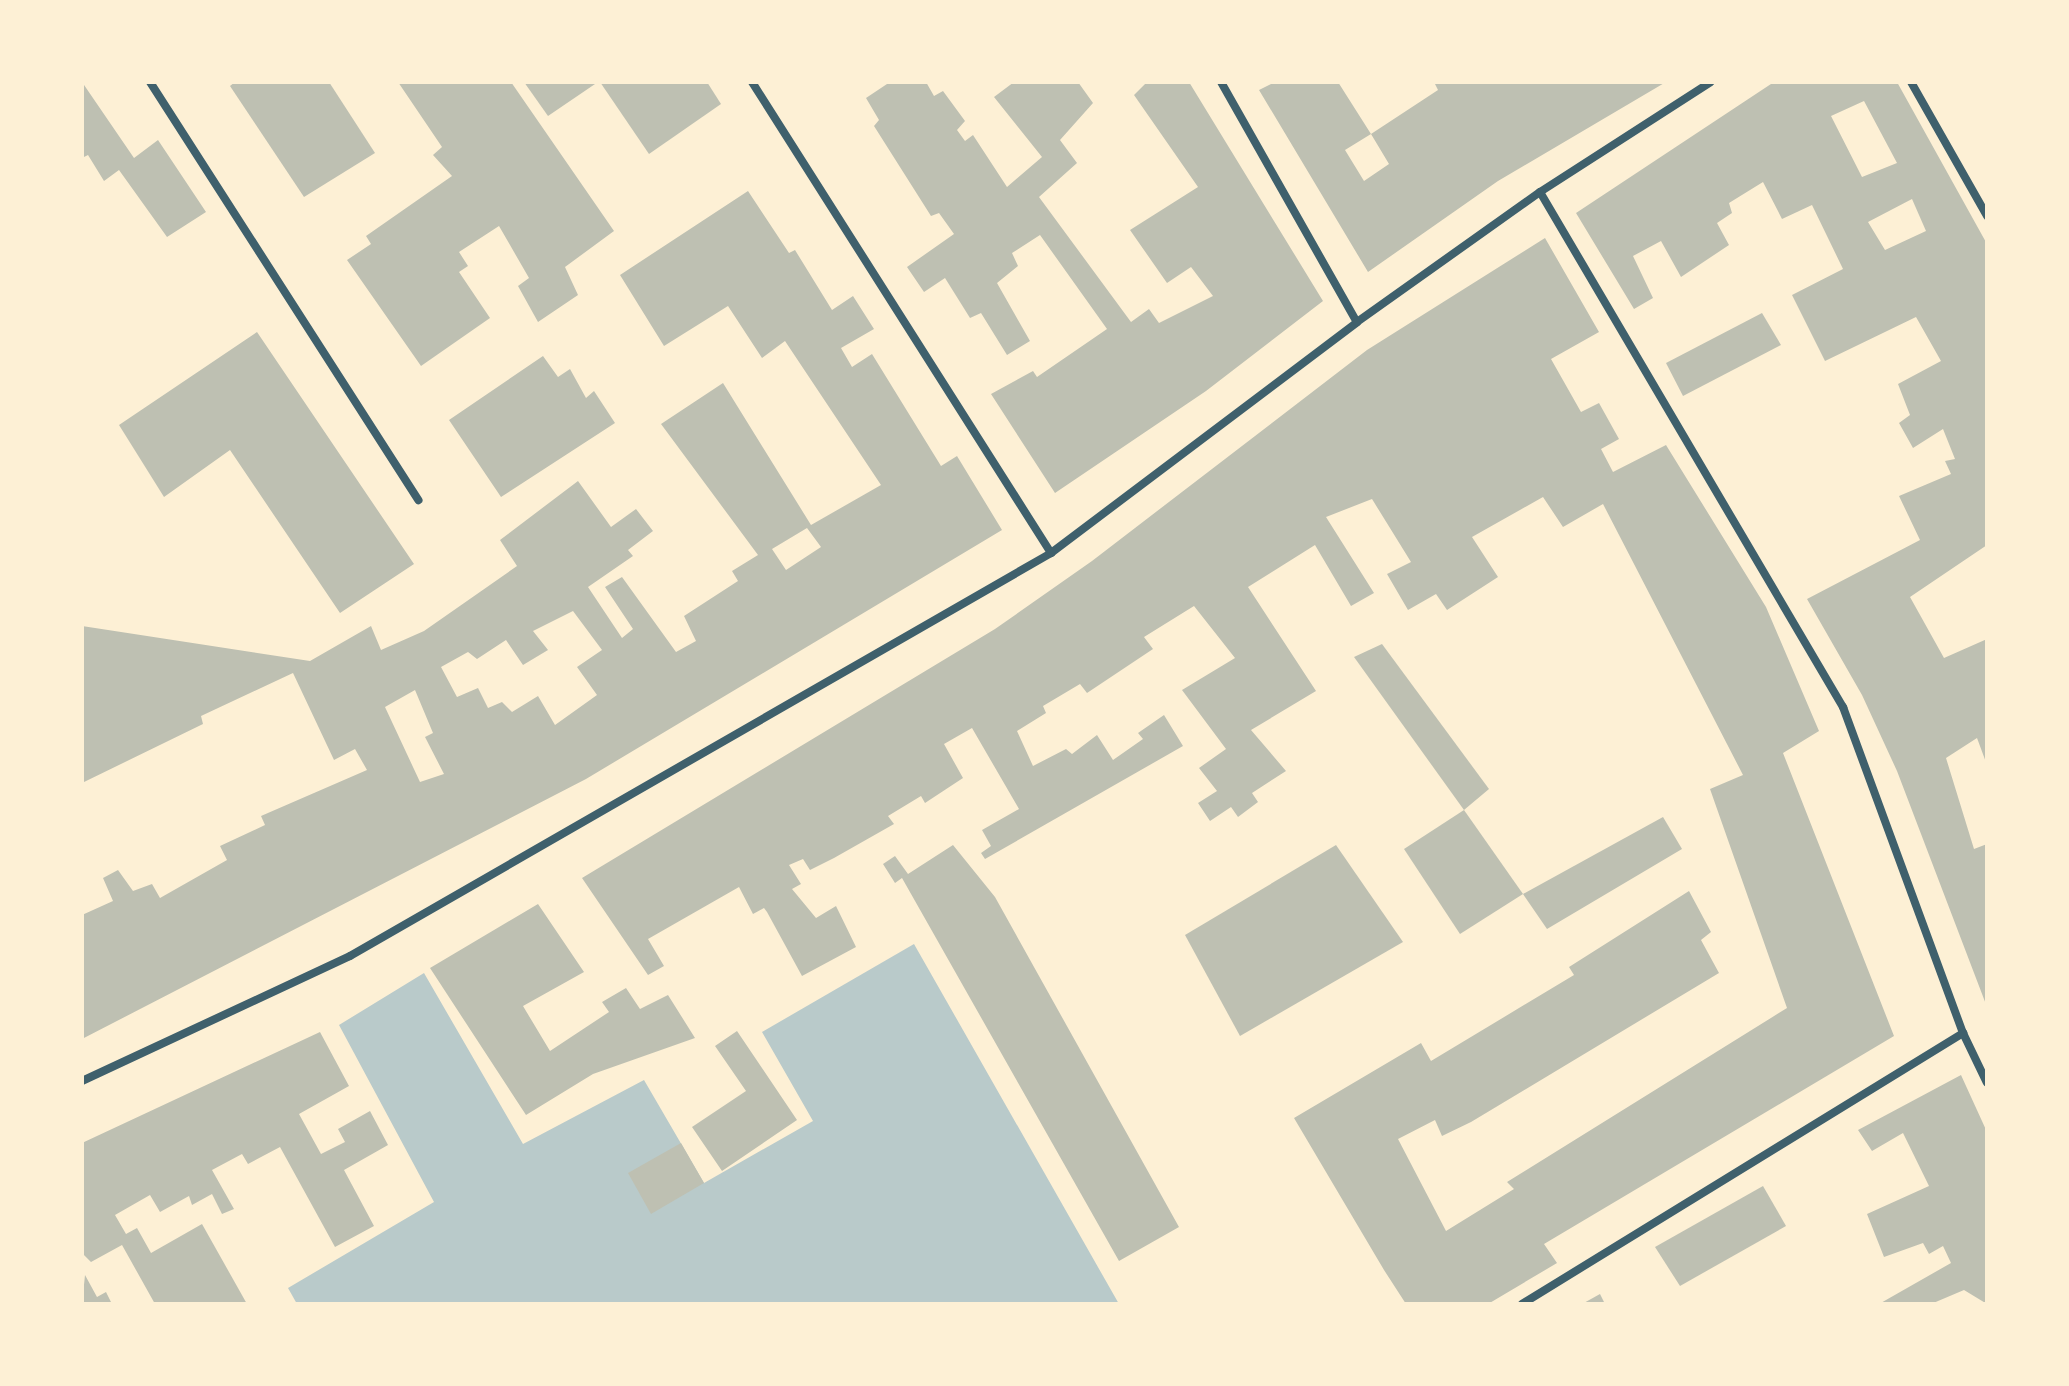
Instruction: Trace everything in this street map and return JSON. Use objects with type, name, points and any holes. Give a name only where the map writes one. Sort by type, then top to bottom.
[{"type":"street","points":[[150,82],[418,500]]},
{"type":"street","points":[[752,82],[1051,553]]},
{"type":"street","points":[[1221,82],[1357,322]]},
{"type":"street","points":[[82,1081],[350,956],[1051,553],[1357,322],[1540,192],[1711,82]]},
{"type":"street","points":[[1911,82],[1987,216]]},
{"type":"street","points":[[1540,192],[1843,707],[1963,1033],[1987,1083]]},
{"type":"street","points":[[1522,1304],[1963,1033]]},
{"type":"shaded area","points":[[914,944],[1119,1304],[297,1304],[288,1288],[434,1202],[339,1025],[424,973],[523,1144],[644,1080],[704,1183],[813,1121],[762,1032]]},
{"type":"building","points":[[82,82],[134,158],[158,140],[206,212],[167,237],[119,170],[104,181],[88,155],[82,158]]},
{"type":"building","points":[[235,82],[329,82],[375,153],[304,197],[230,86]]},
{"type":"building","points":[[398,82],[511,82],[614,231],[565,267],[578,295],[538,322],[518,286],[529,278],[499,226],[459,252],[468,266],[459,272],[490,318],[421,366],[347,260],[371,244],[366,236],[452,176],[433,155],[442,147]]},
{"type":"building","points":[[524,82],[598,82],[548,116]]},
{"type":"building","points":[[600,82],[707,82],[721,104],[649,154]]},
{"type":"building","points":[[890,82],[926,82],[934,96],[943,91],[965,121],[957,130],[965,141],[973,135],[1007,187],[1042,157],[994,97],[1014,82],[1078,82],[1093,103],[1060,140],[1077,163],[1039,197],[1131,322],[1149,309],[1159,323],[1213,296],[1191,267],[1167,283],[1130,230],[1198,187],[1134,95],[1147,82],[1189,82],[1323,301],[1206,391],[1055,493],[991,394],[1033,371],[1037,377],[1107,329],[1040,235],[1012,253],[1018,266],[997,283],[1030,341],[1007,355],[981,313],[970,318],[945,278],[924,292],[907,267],[954,234],[939,213],[931,216],[874,126],[879,120],[866,98]]},
{"type":"building","points":[[1275,82],[1338,82],[1371,134],[1438,90],[1434,82],[1666,82],[1498,181],[1368,272],[1259,90]],"holes":[[[1371,134],[1389,164],[1364,181],[1345,150]]]},
{"type":"building","points":[[1774,82],[1897,82],[1987,244],[1987,545],[1910,597],[1944,658],[1987,639],[1987,765],[1977,738],[1946,758],[1974,849],[1987,844],[1987,1007],[1897,771],[1862,695],[1807,599],[1920,540],[1899,496],[1951,474],[1945,461],[1955,459],[1943,429],[1913,448],[1899,423],[1910,415],[1898,384],[1941,361],[1916,317],[1825,361],[1792,295],[1843,269],[1812,205],[1782,219],[1763,182],[1729,203],[1732,213],[1717,223],[1729,245],[1681,277],[1661,241],[1633,256],[1653,298],[1634,309],[1576,213]],"holes":[[[1864,101],[1897,163],[1862,177],[1831,116]],[[1912,199],[1926,231],[1885,250],[1868,222]]]},
{"type":"building","points":[[748,191],[789,253],[795,250],[832,310],[853,296],[874,329],[841,348],[852,367],[872,354],[941,466],[957,456],[1002,530],[586,779],[82,1039],[82,915],[113,901],[103,878],[118,870],[133,891],[152,884],[160,898],[227,860],[220,846],[265,825],[261,816],[367,770],[355,749],[334,760],[293,673],[201,716],[203,724],[82,783],[82,626],[310,661],[371,626],[381,650],[424,631],[517,566],[500,540],[578,481],[611,527],[636,509],[653,531],[628,550],[633,556],[588,587],[622,638],[633,629],[605,587],[622,577],[676,652],[696,641],[684,616],[738,581],[732,571],[758,555],[661,424],[723,383],[811,525],[881,485],[785,341],[762,358],[728,306],[664,346],[620,275]],"holes":[[[807,528],[821,547],[786,570],[772,549]],[[573,611],[602,650],[577,667],[597,695],[555,725],[538,696],[512,712],[502,702],[488,708],[478,688],[457,697],[441,667],[468,652],[477,659],[506,640],[523,665],[548,650],[533,631]],[[415,690],[433,733],[425,737],[444,774],[420,782],[385,707]]]},
{"type":"building","points":[[1545,238],[1599,332],[1551,359],[1581,412],[1599,403],[1619,439],[1601,449],[1613,472],[1666,445],[1766,607],[1819,731],[1783,753],[1894,1036],[1544,1244],[1557,1263],[1488,1304],[1406,1304],[1294,1118],[1421,1043],[1431,1061],[1574,975],[1569,967],[1689,891],[1711,932],[1701,940],[1719,973],[1471,1122],[1442,1136],[1435,1120],[1398,1139],[1446,1231],[1514,1189],[1507,1182],[1787,1008],[1710,789],[1743,775],[1603,504],[1563,527],[1543,497],[1472,537],[1498,577],[1447,610],[1436,594],[1408,610],[1387,574],[1411,562],[1372,499],[1326,517],[1374,593],[1351,606],[1315,545],[1248,587],[1316,691],[1251,730],[1286,771],[1252,793],[1258,802],[1238,817],[1231,807],[1210,821],[1198,803],[1217,791],[1199,768],[1226,749],[1182,690],[1235,658],[1194,606],[1144,637],[1153,649],[1087,693],[1080,684],[1043,706],[1046,713],[1017,731],[1033,766],[1066,749],[1072,754],[1097,735],[1113,760],[1143,739],[1138,733],[1164,715],[1183,746],[985,859],[981,853],[991,846],[982,830],[1019,809],[972,728],[944,744],[963,778],[925,803],[921,796],[888,816],[894,824],[810,870],[803,859],[789,865],[801,884],[792,889],[816,918],[836,906],[856,947],[802,976],[767,912],[764,908],[753,914],[739,887],[648,939],[664,966],[648,975],[582,878],[995,629],[1092,561],[1367,350]]},
{"type":"building","points":[[1762,313],[1781,345],[1683,396],[1666,363]]},
{"type":"building","points":[[257,332],[414,564],[340,613],[230,450],[164,497],[119,425]]},
{"type":"building","points":[[543,356],[558,377],[570,369],[586,398],[594,391],[615,423],[501,497],[449,420]]},
{"type":"building","points":[[1382,644],[1489,789],[1464,810],[1354,657]]},
{"type":"building","points":[[1464,810],[1523,894],[1460,934],[1404,849]]},
{"type":"building","points":[[1663,817],[1682,849],[1547,929],[1523,894]]},
{"type":"building","points":[[953,845],[995,897],[1179,1227],[1119,1261],[902,878],[895,883],[883,864],[895,856],[908,874]]},
{"type":"building","points":[[1336,845],[1403,942],[1240,1036],[1185,935]]},
{"type":"building","points":[[538,904],[584,972],[523,1006],[550,1051],[609,1012],[602,1002],[626,988],[640,1009],[668,995],[695,1038],[593,1074],[526,1115],[430,968]]},
{"type":"building","points":[[737,1031],[797,1120],[722,1171],[692,1127],[746,1091],[715,1046]]},
{"type":"building","points":[[320,1032],[349,1086],[299,1114],[321,1154],[345,1142],[338,1129],[370,1111],[388,1145],[344,1170],[374,1226],[335,1247],[280,1147],[248,1164],[242,1154],[212,1170],[234,1209],[222,1214],[212,1194],[192,1205],[189,1196],[160,1212],[150,1195],[115,1215],[126,1234],[137,1228],[151,1253],[202,1224],[247,1304],[155,1304],[122,1245],[91,1262],[82,1253],[82,1143]]},
{"type":"building","points":[[1961,1075],[1987,1132],[1987,1304],[1964,1290],[1931,1304],[1879,1304],[1951,1263],[1943,1246],[1929,1254],[1923,1243],[1884,1257],[1867,1214],[1929,1186],[1903,1133],[1872,1151],[1858,1130]]},
{"type":"building","points":[[681,1143],[704,1183],[651,1214],[628,1173]]},
{"type":"building","points":[[1763,1186],[1786,1226],[1680,1286],[1655,1247]]},
{"type":"building","points":[[85,1275],[97,1297],[106,1292],[112,1304],[82,1304]]},
{"type":"building","points":[[1600,1294],[1605,1304],[1582,1304]]}]
